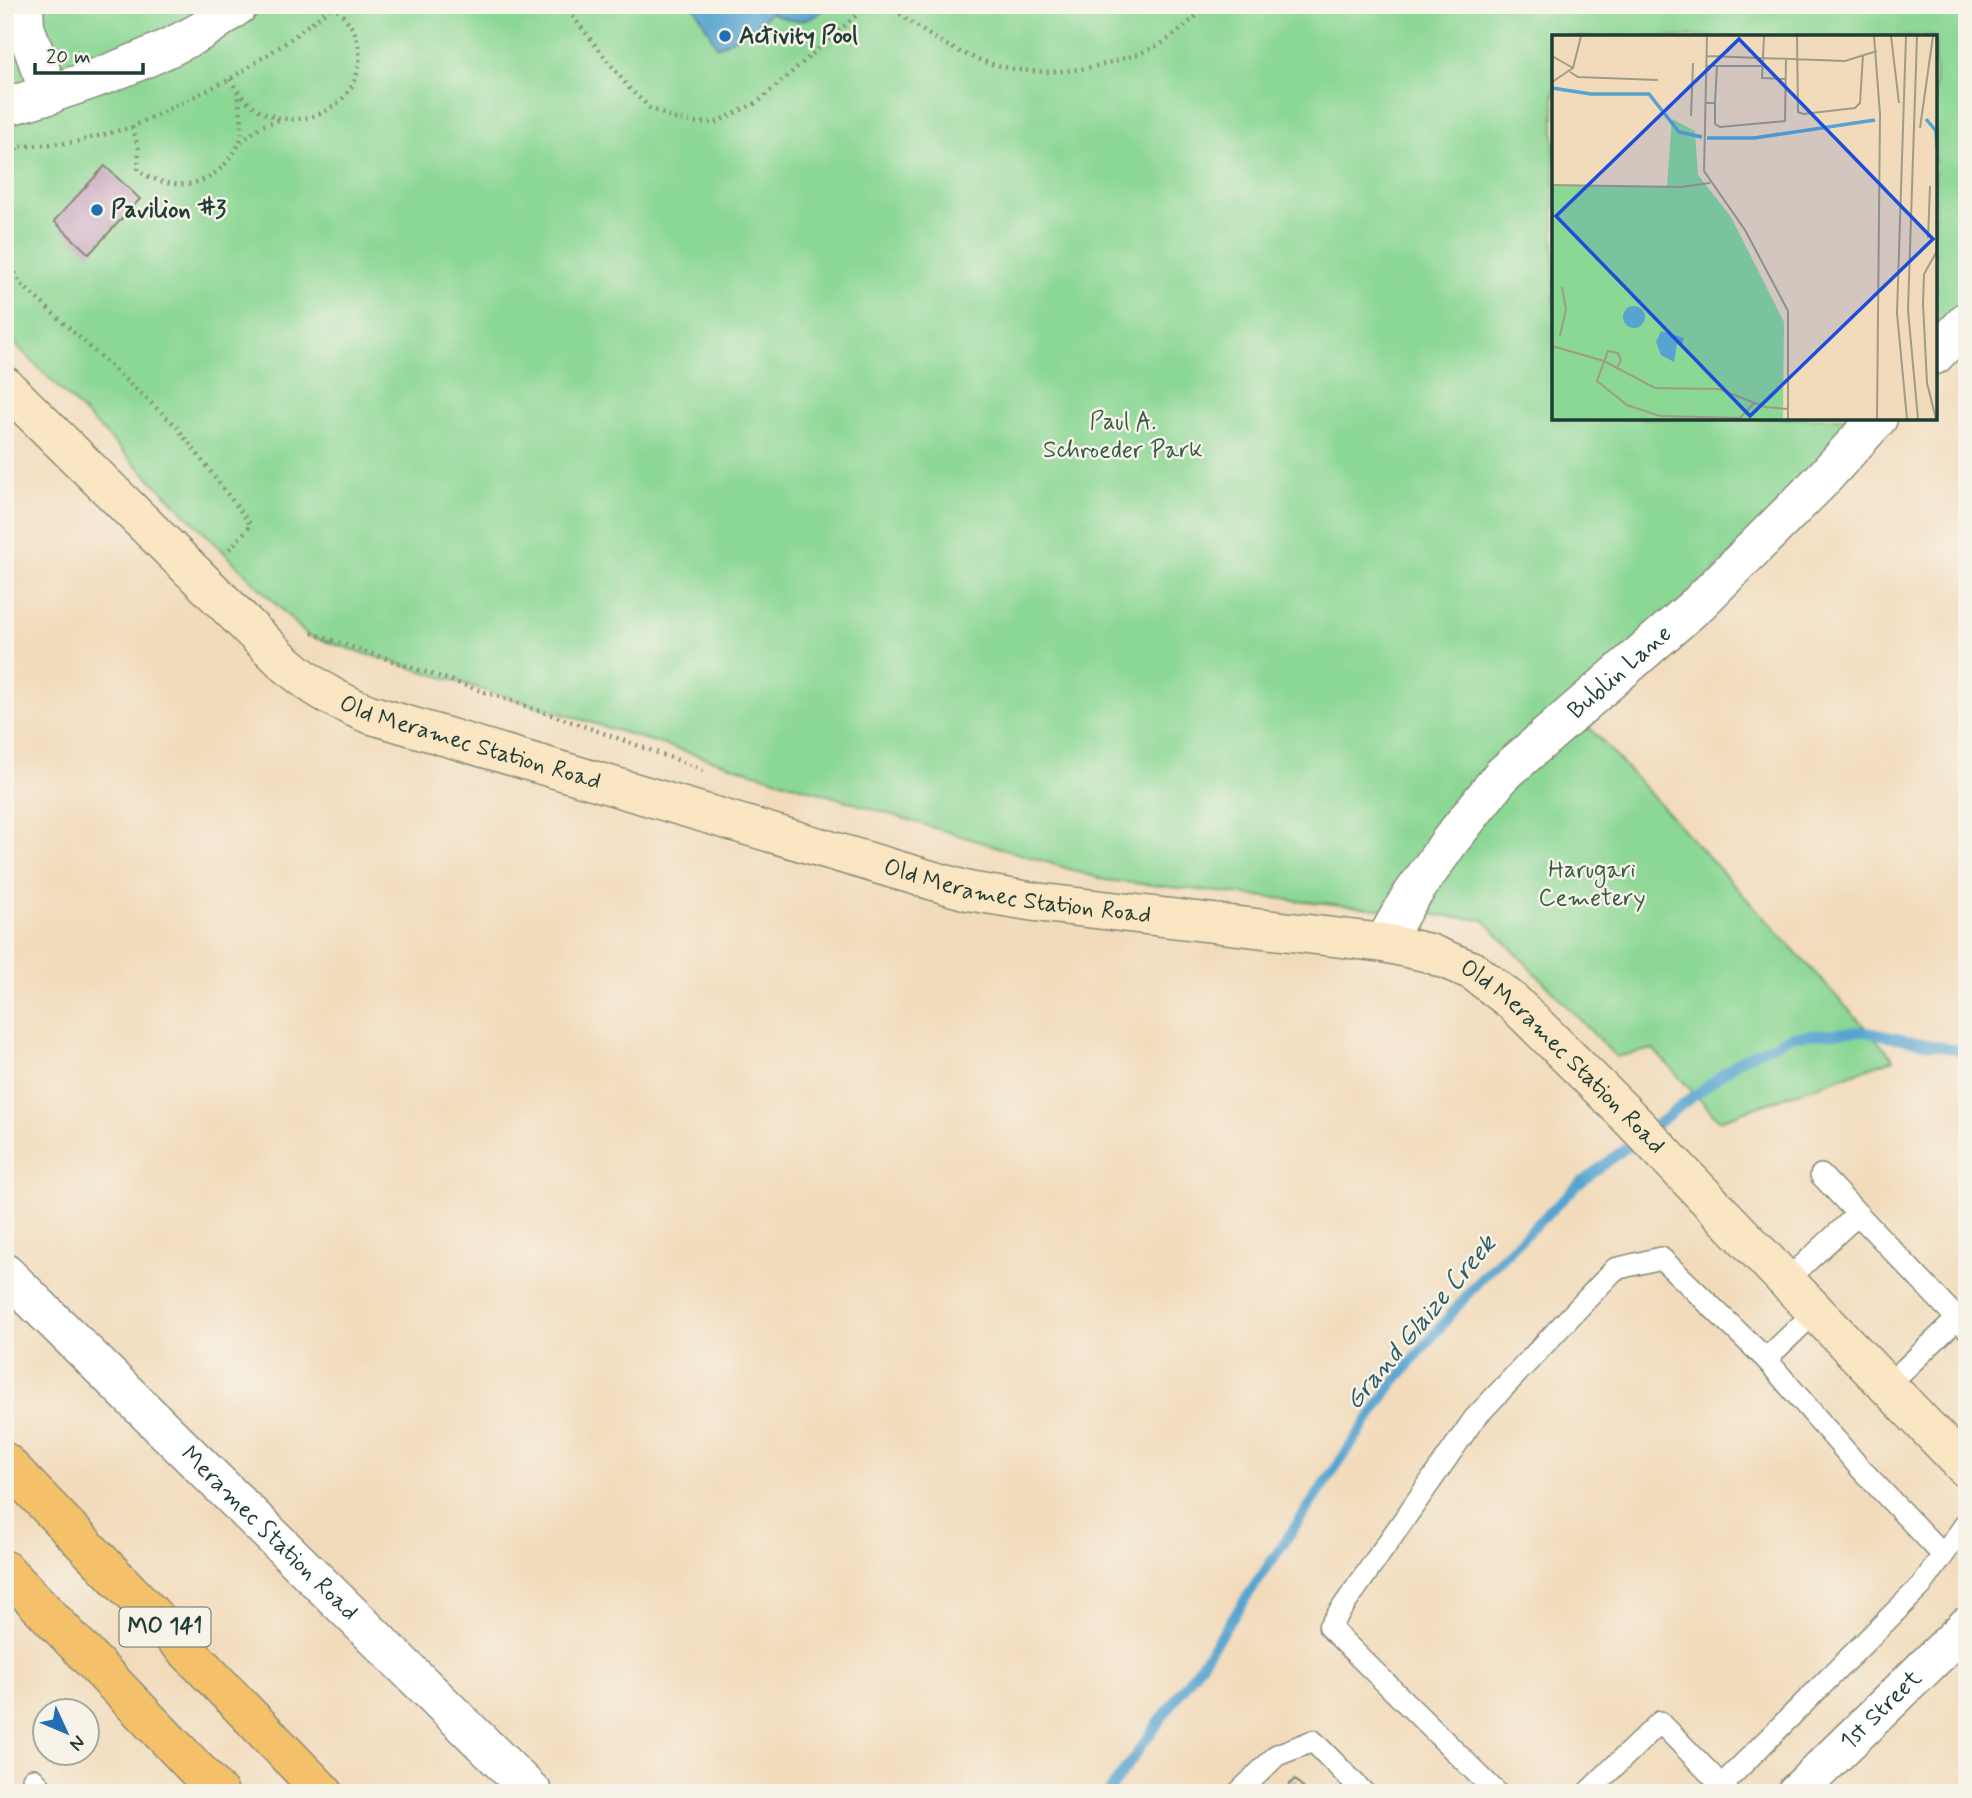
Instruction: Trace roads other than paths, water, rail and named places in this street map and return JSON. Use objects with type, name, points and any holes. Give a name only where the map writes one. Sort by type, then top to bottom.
[{"type":"highway","name":"MO 141","points":[[5,1462],[324,1793]]},
{"type":"highway","name":"MO 141","points":[[5,1570],[219,1793]]},
{"type":"street","points":[[24,5],[25,27],[50,95]]},
{"type":"street","points":[[5,107],[50,95],[119,70],[195,34],[239,5]]},
{"type":"street","points":[[1937,353],[1967,321]]},
{"type":"street","name":"Old Meramec Station Road","points":[[5,386],[283,661],[323,694],[348,705],[383,718],[968,891],[1035,902],[1384,943],[1429,953],[1472,971],[1513,1002],[1622,1110],[1887,1385],[1962,1455]]},
{"type":"street","name":"Bublin Lane","points":[[1384,943],[1407,902],[1502,775],[1699,603],[1820,482],[1876,420]]},
{"type":"street","name":"Meramec Station Road","points":[[5,1273],[533,1793]]},
{"type":"street","name":"1st Street","points":[[1796,1793],[1967,1626]]},
{"type":"lane","points":[[1821,1175],[1962,1324],[1887,1385]]},
{"type":"lane","points":[[1786,1281],[1858,1214]]},
{"type":"lane","points":[[1497,1793],[1329,1627],[1474,1419],[1615,1269],[1661,1258],[1766,1359],[1860,1468],[1942,1555]]},
{"type":"lane","points":[[1766,1359],[1815,1312]]},
{"type":"lane","points":[[1587,1793],[1660,1722],[1726,1789],[1921,1586],[1967,1522]]},
{"type":"lane","points":[[1238,1793],[1277,1755],[1312,1741],[1364,1793]]},
{"type":"water","name":"Activity Pool","points":[[694,5],[827,5],[815,16],[800,20],[770,12],[758,26],[717,47]]},
{"type":"waterway","name":"Grand Glaize Creek","points":[[1108,1793],[1205,1658],[1392,1385],[1483,1276],[1579,1184],[1742,1059],[1792,1036],[1861,1031],[1967,1052]]},
{"type":"place","name":"Activity Pool","points":[[725,36]]},
{"type":"place","name":"Pavilion #3","points":[[97,210]]},
{"type":"park label","name":"Paul A. Schroeder Park","points":[[1123,436]]},
{"type":"park label","name":"Harugari Cemetery","points":[[1592,884]]}]
